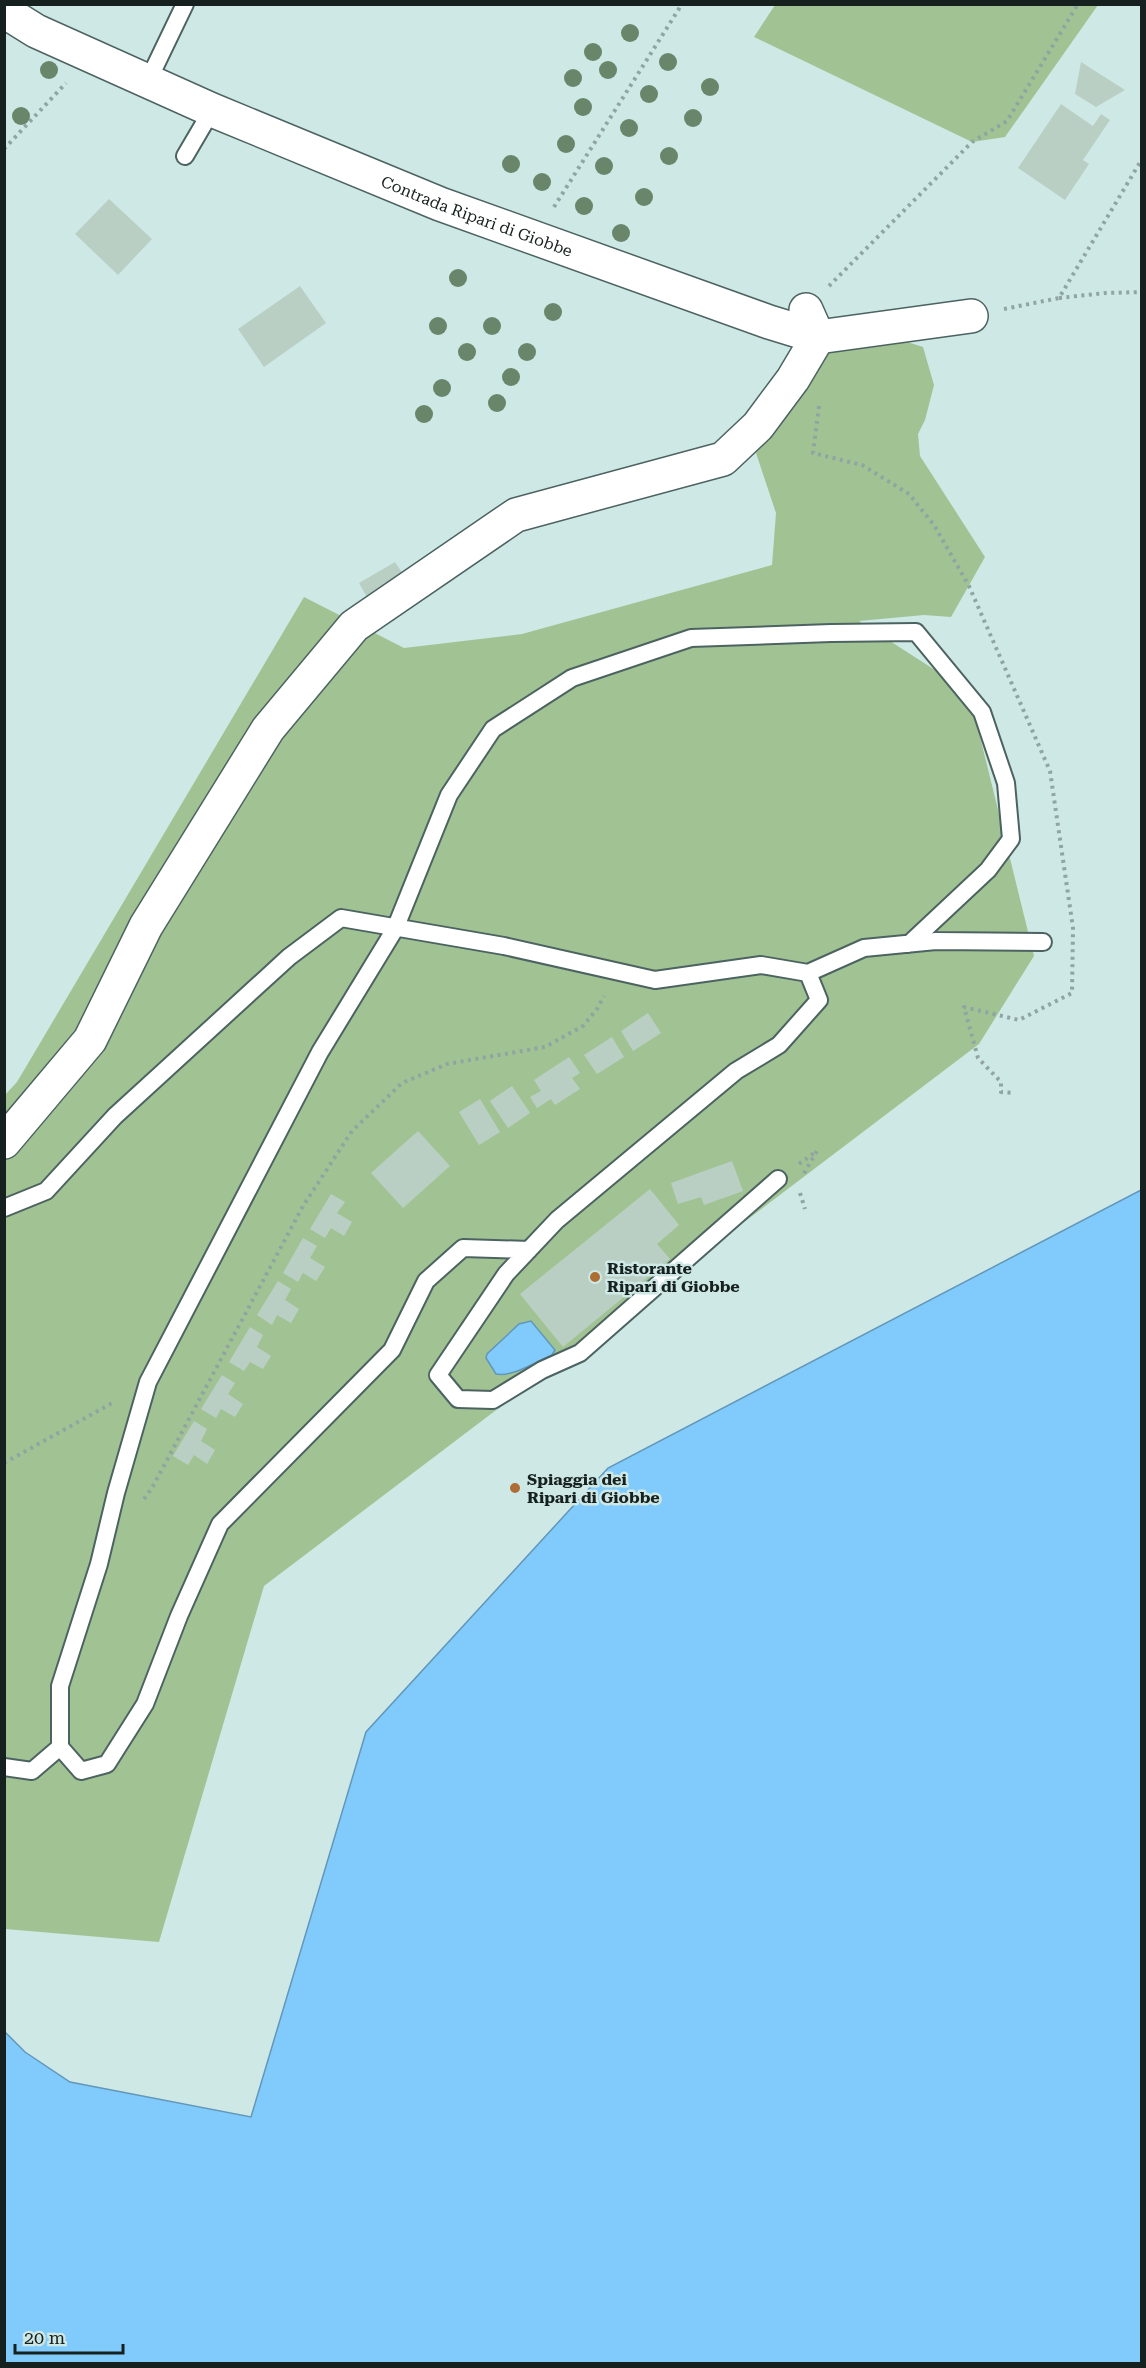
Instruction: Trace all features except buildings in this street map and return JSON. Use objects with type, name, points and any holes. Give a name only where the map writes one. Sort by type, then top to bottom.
[{"type":"street","name":"Contrada Ripari di Giobbe","points":[[4,11],[36,31],[212,110],[440,204],[769,322],[812,323],[971,316]]},
{"type":"street","points":[[4,1142],[90,1040],[146,926],[268,729],[354,626],[516,515],[723,459],[758,426],[793,379],[812,323]]},
{"type":"lane","points":[[148,81],[184,4]]},
{"type":"lane","points":[[185,156],[212,110]]},
{"type":"lane","points":[[529,1250],[464,1248],[426,1281],[392,1350],[220,1524],[179,1616],[145,1704],[107,1764],[81,1771],[60,1747],[60,1686],[99,1564],[116,1493],[148,1382],[321,1052],[395,929],[449,795],[493,729],[572,678],[691,638],[916,632],[982,712],[1006,783],[1011,839],[988,870],[909,944]]},
{"type":"lane","points":[[4,1208],[46,1191],[115,1116],[289,957],[341,918],[504,946],[655,980],[761,965],[808,973],[864,948],[936,941],[1043,942]]},
{"type":"lane","points":[[777,1179],[580,1353],[542,1370],[493,1400],[458,1400],[438,1375],[506,1274],[557,1220],[736,1071],[779,1045],[819,1000],[808,973]]},
{"type":"lane","points":[[4,1767],[32,1771],[60,1747]]},
{"type":"path","points":[[535,238],[682,4]]},
{"type":"path","points":[[812,323],[972,142],[1007,121],[1078,4]]},
{"type":"path","points":[[4,149],[91,56]]},
{"type":"path","points":[[1059,298],[1142,159]]},
{"type":"path","points":[[971,316],[1059,298],[1142,292]]},
{"type":"path","points":[[139,1506],[152,1488],[303,1206],[352,1131],[402,1083],[447,1064],[545,1047],[583,1026],[597,1009],[619,972]]},
{"type":"path","points":[[4,1463],[148,1382]]},
{"type":"green space","points":[[775,5],[1098,5],[1005,137],[972,142],[754,37]]},
{"type":"green space","points":[[882,334],[923,347],[934,385],[925,420],[918,434],[920,456],[985,557],[951,617],[924,615],[859,621],[969,692],[1034,956],[979,1044],[264,1586],[159,1942],[5,1929],[4,1096],[17,1082],[304,597],[404,648],[522,634],[772,565],[776,513],[756,453],[830,346]]},
{"type":"water","points":[[1141,1190],[1141,2363],[5,2363],[5,2032],[25,2052],[70,2082],[251,2117],[366,1732],[608,1468]]},
{"type":"water","points":[[531,1321],[555,1350],[552,1355],[517,1371],[496,1374],[486,1358],[487,1354],[519,1324]]},
{"type":"place","name":"Ristorante Ripari di Giobbe","points":[[595,1277]]},
{"type":"place","name":"Spiaggia dei Ripari di Giobbe","points":[[515,1488]]}]
